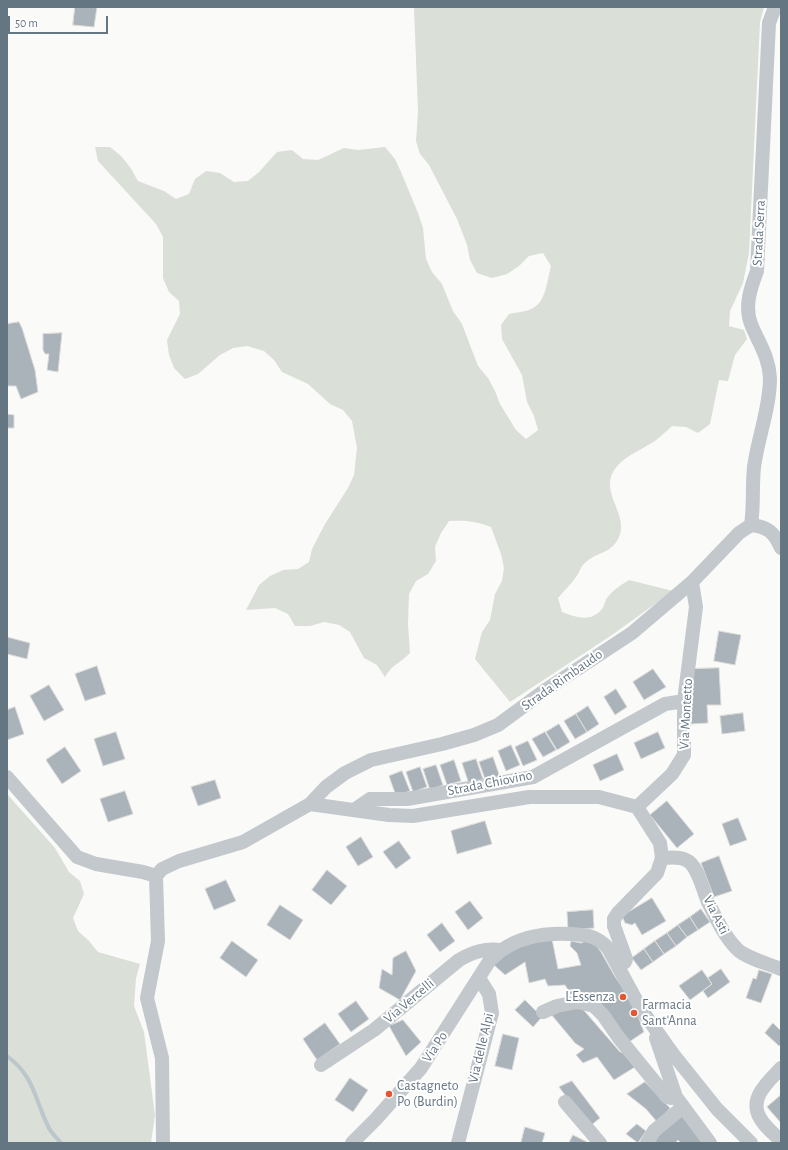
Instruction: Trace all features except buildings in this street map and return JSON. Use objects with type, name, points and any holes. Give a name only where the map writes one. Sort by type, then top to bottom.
[{"type":"street","name":"Strada Serra","points":[[751,525],[754,468],[759,437],[768,403],[770,376],[765,353],[750,322],[748,307],[751,287],[757,270],[769,23],[774,7]]},
{"type":"street","points":[[751,525],[764,527],[769,530],[778,540],[781,548]]},
{"type":"street","name":"Strada Rimbaudo","points":[[156,876],[162,869],[180,861],[243,842],[310,804],[326,787],[345,773],[371,760],[474,735],[498,725],[547,689],[632,632],[692,582],[739,533],[751,525]]},
{"type":"street","name":"Via Montetto","points":[[637,808],[672,774],[684,755],[684,701],[696,607],[692,582]]},
{"type":"street","name":"Strada Chiovino","points":[[354,810],[370,799],[407,799],[534,777],[665,704],[684,701]]},
{"type":"street","points":[[7,777],[77,857],[96,864],[144,872],[156,876],[158,941],[147,998],[162,1058],[163,1143]]},
{"type":"street","name":"Strada Chiovino","points":[[310,804],[389,815],[413,816],[529,797],[600,797],[637,808]]},
{"type":"street","points":[[618,965],[625,962],[626,959],[614,926],[614,919],[657,873],[662,858],[660,843],[637,808]]},
{"type":"street","name":"Via Asti","points":[[662,858],[677,857],[687,860],[696,870],[707,900],[728,939],[738,950],[781,969]]},
{"type":"street","points":[[501,950],[522,940],[537,936],[559,934],[590,936],[600,940],[608,948],[641,1009],[673,1054],[717,1109],[751,1143]]},
{"type":"street","name":"Via Vercelli","points":[[321,1065],[374,1030],[459,960],[472,952],[491,949],[501,950]]},
{"type":"street","name":"Via Po","points":[[352,1143],[376,1120],[421,1068],[464,1004],[490,960],[501,950]]},
{"type":"street","name":"Via delle Alpi","points":[[458,1143],[492,1013],[488,994],[478,978]]},
{"type":"street","points":[[543,1012],[558,1006],[577,1002],[594,1006],[603,1015],[619,1038],[667,1097],[679,1102]]},
{"type":"street","points":[[653,1027],[679,1102],[708,1142]]},
{"type":"street","points":[[781,1068],[759,1093],[756,1107],[760,1118],[781,1141]]},
{"type":"street","points":[[564,1102],[600,1143]]},
{"type":"street","points":[[647,1143],[654,1131],[679,1102]]},
{"type":"shaded area","points":[[414,7],[764,7],[760,22],[749,253],[743,283],[730,311],[729,326],[744,330],[747,339],[735,355],[728,381],[719,380],[710,424],[698,433],[686,427],[672,426],[655,441],[629,456],[618,465],[612,474],[610,483],[611,492],[620,519],[621,528],[619,537],[612,547],[584,563],[574,580],[558,598],[562,612],[583,618],[593,616],[598,613],[602,609],[609,595],[629,580],[673,591],[612,635],[510,702],[475,659],[482,632],[490,620],[495,594],[502,581],[504,568],[501,554],[491,527],[486,525],[470,521],[449,521],[441,533],[435,547],[436,561],[428,574],[416,581],[409,594],[408,624],[410,653],[390,669],[385,677],[377,665],[364,658],[350,632],[339,625],[324,622],[310,626],[295,626],[288,614],[275,608],[246,610],[259,585],[270,576],[283,570],[298,569],[309,562],[312,549],[354,475],[357,448],[352,421],[343,410],[330,404],[308,384],[282,372],[274,360],[264,351],[247,346],[233,348],[220,355],[198,374],[185,379],[174,368],[169,355],[167,340],[180,314],[179,301],[169,292],[163,278],[163,237],[156,224],[98,161],[95,147],[110,147],[121,156],[130,167],[138,181],[164,191],[176,199],[189,194],[195,179],[206,171],[220,173],[234,182],[248,181],[259,172],[277,152],[292,150],[303,159],[318,160],[344,148],[358,150],[385,147],[395,159],[418,213],[423,228],[426,259],[432,272],[442,284],[453,311],[462,324],[478,366],[488,378],[500,404],[516,430],[526,439],[538,430],[534,416],[527,402],[522,375],[502,339],[501,325],[509,314],[530,310],[539,303],[548,282],[551,266],[543,253],[529,256],[519,266],[507,274],[492,278],[477,273],[470,260],[467,245],[457,219],[429,165],[420,154],[416,141],[418,112]]},
{"type":"shaded area","points":[[7,794],[55,848],[69,872],[80,881],[84,894],[73,918],[78,931],[98,952],[140,964],[136,978],[134,1006],[144,1032],[155,1115],[151,1143],[7,1143]]},
{"type":"waterway","points":[[7,1056],[16,1064],[29,1080],[49,1128],[61,1143]]},
{"type":"place","name":"L'Essenza","points":[[623,997]]},
{"type":"place","name":"Farmacia Sant'Anna","points":[[634,1013]]},
{"type":"place","name":"Castagneto Po (Burdin)","points":[[389,1094]]}]
